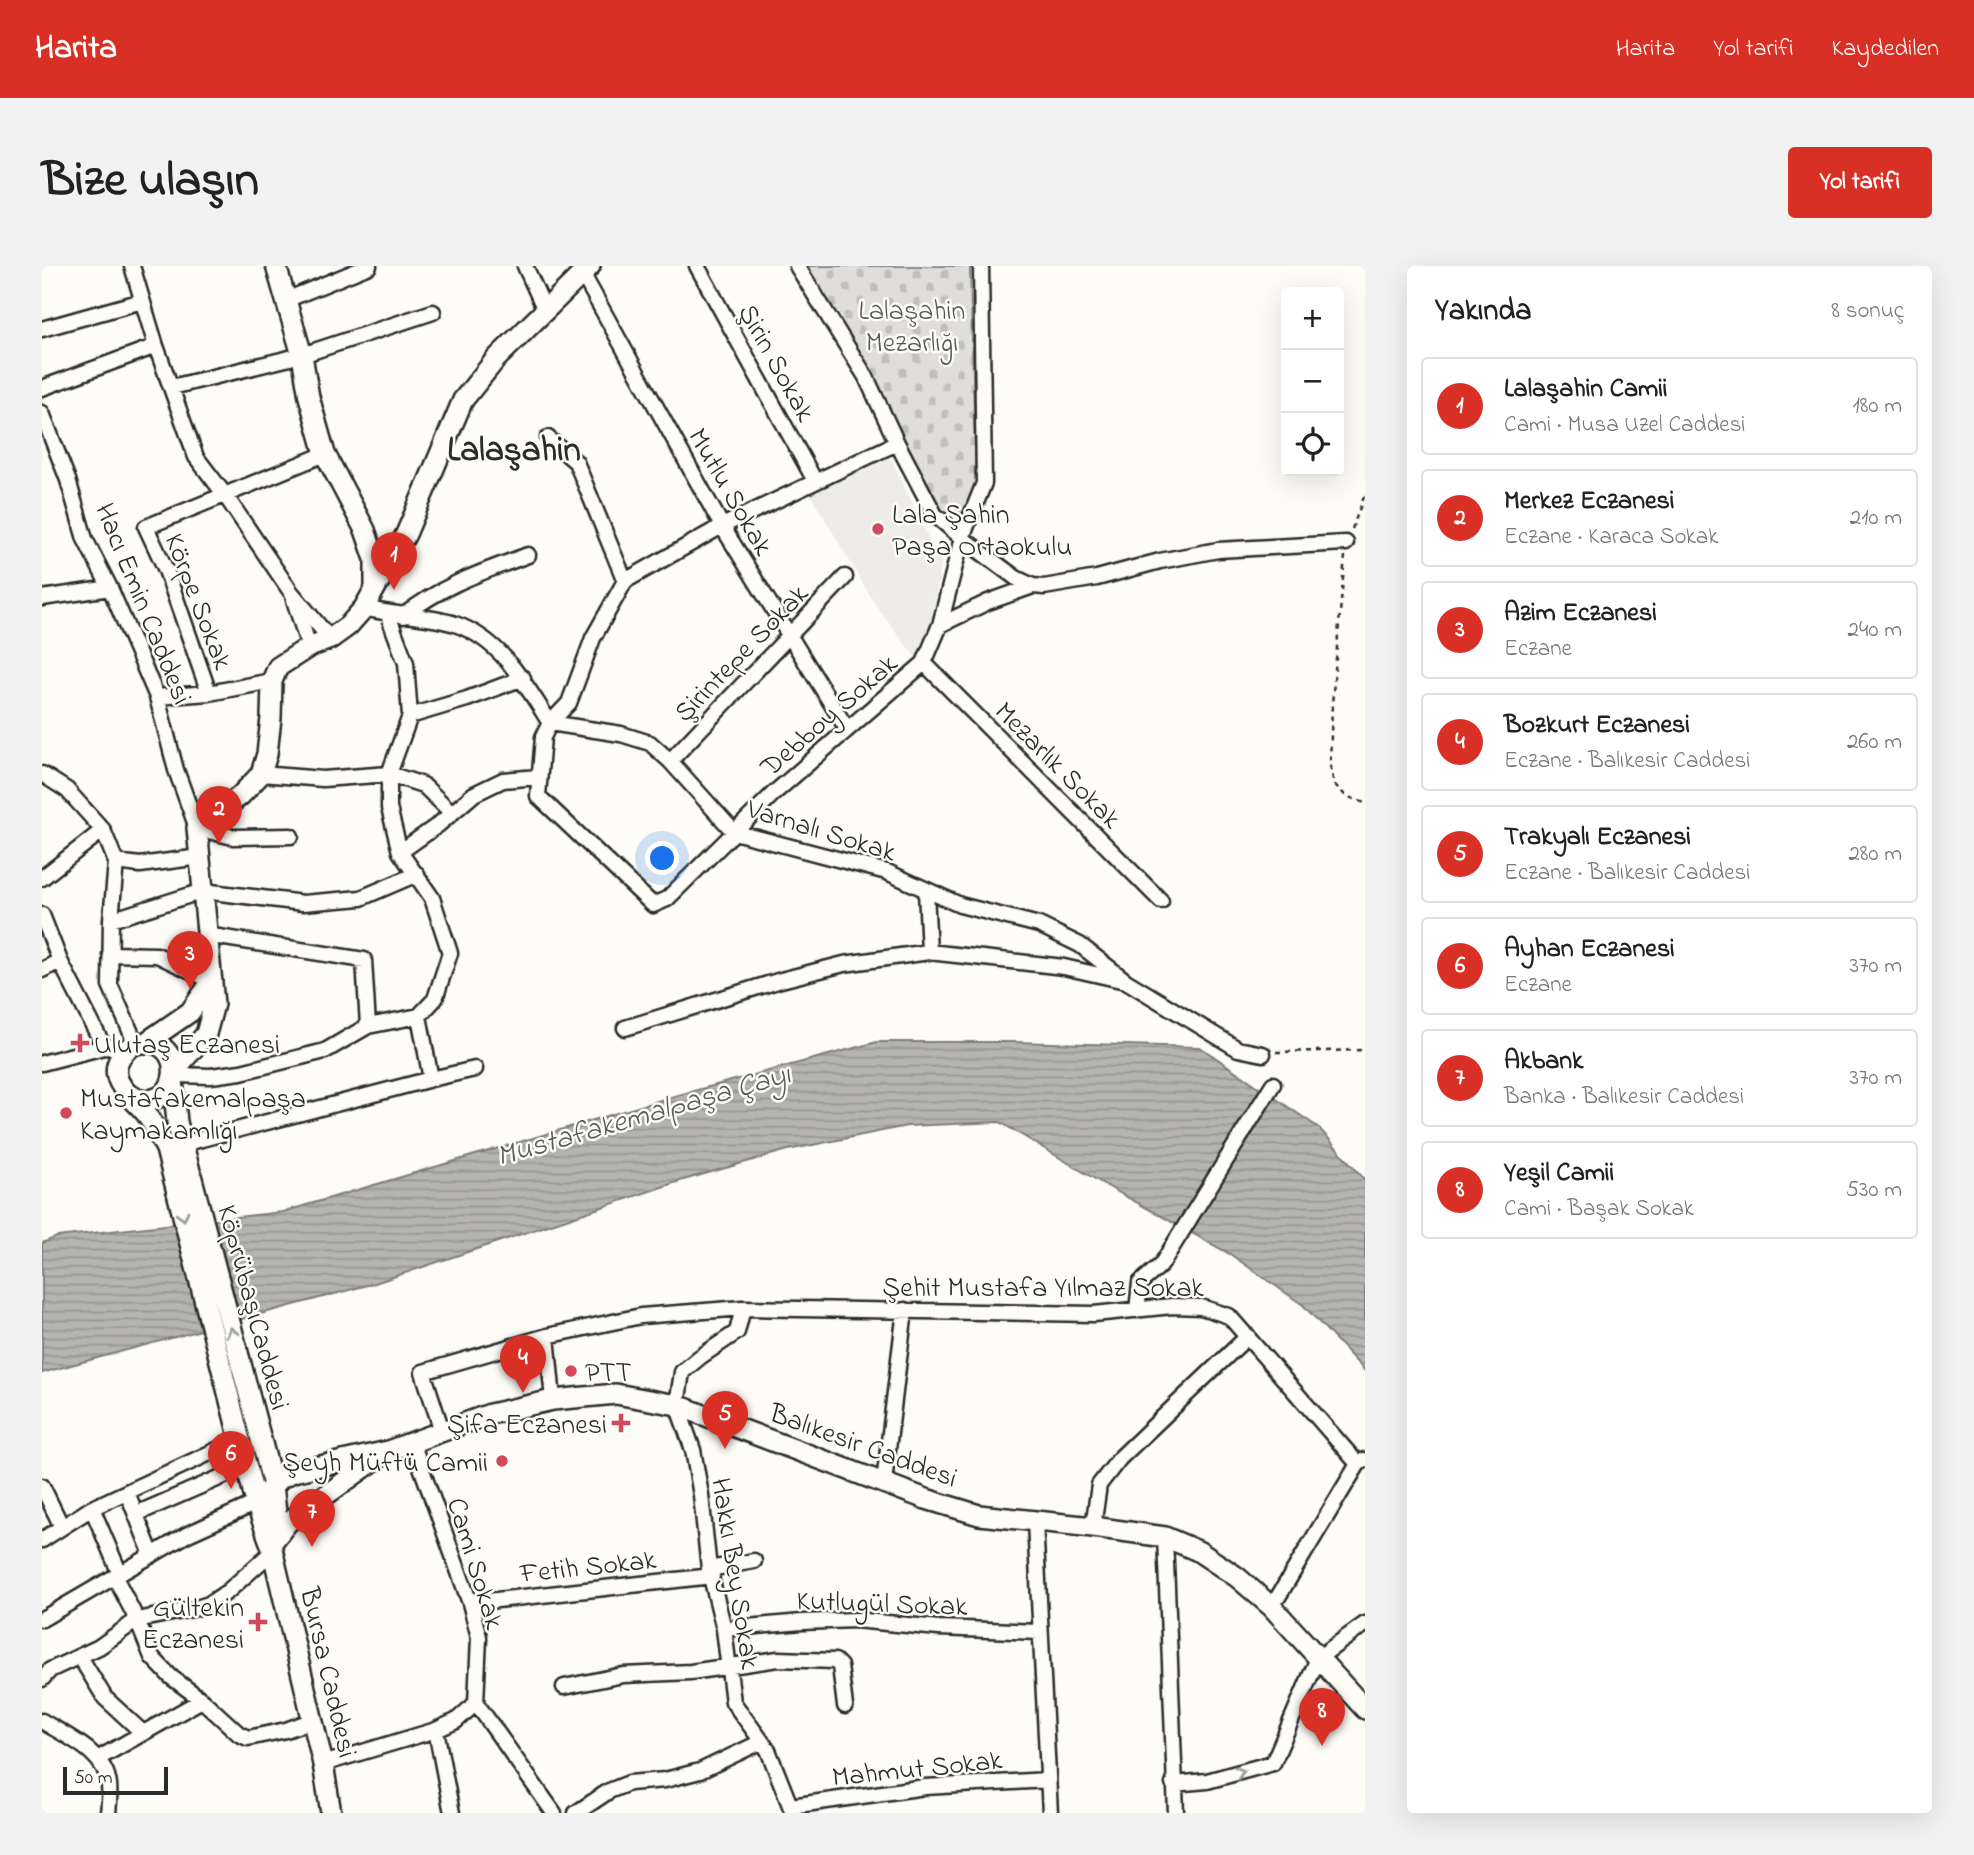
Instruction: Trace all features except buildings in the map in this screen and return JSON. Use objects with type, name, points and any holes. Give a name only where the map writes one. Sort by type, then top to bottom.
[{"type":"main road","points":[[276,266],[302,355],[309,397],[325,454],[365,530],[375,559],[375,590]]},
{"type":"main road","points":[[197,828],[240,796],[261,774],[268,742],[272,681],[278,667],[309,647],[330,639],[348,626],[364,608],[406,534],[463,400],[496,359],[586,270]]},
{"type":"main road","name":"Hacı Emin Caddesi","points":[[174,1075],[206,1034],[214,1004],[197,828]]},
{"type":"main road","points":[[174,1147],[118,1080],[118,1062],[137,1045],[190,1012],[212,981]]},
{"type":"main road","points":[[137,1045],[162,1048],[169,1054],[174,1075],[174,1147]]},
{"type":"main road","points":[[128,1094],[145,1100],[155,1099],[169,1088],[174,1075]]},
{"type":"main road","name":"KöprübaşıCaddesi","points":[[174,1147],[241,1400],[273,1485]]},
{"type":"main road","name":"Balıkesir Caddesi","points":[[273,1485],[293,1472],[388,1451],[490,1414],[553,1400],[616,1394],[677,1405],[979,1516],[1165,1537],[1198,1551],[1237,1577],[1272,1607],[1365,1709]]},
{"type":"main road","name":"Bursa Caddesi","points":[[241,1400],[240,1439],[271,1549],[313,1720],[331,1813]]},
{"type":"main road","name":"Balıkesir Caddesi","points":[[271,1549],[288,1522],[388,1451]]},
{"type":"main road","points":[[273,1485],[257,1503],[276,1512],[308,1507]]},
{"type":"main road","name":"Bursa Caddesi","points":[[271,1549],[276,1512],[273,1485]]},
{"type":"street","points":[[132,266],[156,346],[196,457],[291,592],[330,639]]},
{"type":"street","points":[[286,300],[369,266]]},
{"type":"street","points":[[525,266],[545,310]]},
{"type":"street","name":"Şirin Sokak","points":[[697,266],[815,481]]},
{"type":"street","points":[[797,266],[866,377],[935,515],[1016,578],[1033,586]]},
{"type":"street","points":[[923,663],[940,625],[962,538],[984,483],[981,266]]},
{"type":"street","name":"Mutlu Sokak","points":[[586,270],[722,526],[847,729]]},
{"type":"street","points":[[42,329],[142,301]]},
{"type":"street","points":[[172,387],[302,355],[433,312]]},
{"type":"street","points":[[42,388],[156,346]]},
{"type":"street","name":"Hacı Emin Caddesi","points":[[42,413],[68,480],[85,539],[157,697],[176,769],[197,828]]},
{"type":"street","points":[[548,438],[576,462],[625,581]]},
{"type":"street","points":[[400,852],[438,825],[474,794],[502,780],[538,777],[543,737],[550,723],[569,703],[593,638],[625,581],[722,526],[897,443]]},
{"type":"street","points":[[225,495],[325,454]]},
{"type":"street","name":"Körpe Sokak","points":[[209,693],[166,570],[146,527],[225,495]]},
{"type":"street","points":[[940,625],[988,602],[1033,586],[1056,586],[1218,550],[1346,543]]},
{"type":"street","points":[[396,615],[469,577],[527,555]]},
{"type":"street","name":"Şirintepe Sokak","points":[[670,761],[845,577]]},
{"type":"street","points":[[42,598],[110,589]]},
{"type":"street","points":[[291,592],[309,647]]},
{"type":"street","points":[[364,608],[454,624],[492,643],[523,678],[550,723]]},
{"type":"street","points":[[174,1075],[211,1076],[241,1072],[326,1051],[368,1026],[419,1016],[435,999],[450,953],[432,898],[400,852],[389,808],[389,774],[410,716],[406,663],[396,615]]},
{"type":"street","name":"Debboy Sokak","points":[[538,777],[538,796],[653,905],[667,899],[773,794],[923,663]]},
{"type":"street","name":"Mezarlık Sokak","points":[[923,663],[1161,901]]},
{"type":"street","points":[[410,716],[523,678]]},
{"type":"street","points":[[157,697],[209,693],[272,681]]},
{"type":"street","name":"Varnalı Sokak","points":[[550,723],[567,728],[621,734],[650,743],[670,761],[734,832],[887,872],[960,905],[1039,925],[1080,945],[1126,981],[1238,1049],[1263,1054]]},
{"type":"street","points":[[42,774],[67,790],[103,831],[116,862],[111,919],[110,985],[137,1045],[104,1047],[42,1063]]},
{"type":"street","points":[[261,774],[323,779],[389,774],[423,785],[451,812]]},
{"type":"street","points":[[197,828],[233,837],[291,836]]},
{"type":"street","points":[[42,878],[103,831]]},
{"type":"street","points":[[116,862],[139,865],[200,857]]},
{"type":"street","points":[[111,919],[203,891],[303,903],[361,898],[417,874]]},
{"type":"street","points":[[926,891],[929,952]]},
{"type":"street","points":[[42,915],[60,961],[104,1047]]},
{"type":"street","points":[[206,935],[364,960],[368,1026]]},
{"type":"street","points":[[625,1028],[819,970],[929,952],[1064,967],[1126,981]]},
{"type":"street","points":[[110,954],[157,955],[212,981]]},
{"type":"street","points":[[42,970],[60,961]]},
{"type":"street","points":[[419,1016],[431,1079]]},
{"type":"street","points":[[174,1147],[475,1069]]},
{"type":"street","points":[[1137,1310],[1140,1283],[1161,1265],[1273,1084]]},
{"type":"street","name":"Şehit Mustafa Yılmaz Sokak","points":[[442,1431],[423,1372],[547,1336],[641,1316],[743,1308],[1094,1314],[1200,1307],[1230,1316],[1362,1462]]},
{"type":"street","points":[[677,1405],[682,1372],[737,1332],[743,1308]]},
{"type":"street","points":[[884,1482],[905,1310]]},
{"type":"street","points":[[547,1336],[553,1400]]},
{"type":"street","points":[[1093,1527],[1099,1485],[1120,1458],[1248,1336]]},
{"type":"street","name":"Hakkı Bey Sokak","points":[[677,1405],[693,1450],[710,1573],[724,1629],[733,1702],[768,1750],[792,1809]]},
{"type":"street","points":[[42,1540],[92,1508],[240,1439]]},
{"type":"street","name":"Cami Sokak","points":[[412,1442],[470,1603],[479,1637],[476,1703]]},
{"type":"street","points":[[1272,1607],[1362,1462]]},
{"type":"street","points":[[136,1514],[247,1466]]},
{"type":"street","points":[[42,1486],[62,1527]]},
{"type":"street","points":[[127,1492],[152,1555]]},
{"type":"street","points":[[42,1619],[188,1534],[257,1503]]},
{"type":"street","points":[[92,1508],[117,1576],[152,1657],[171,1677],[202,1700],[230,1727],[248,1738],[286,1730],[313,1720]]},
{"type":"street","points":[[1035,1522],[1050,1813]]},
{"type":"street","points":[[1165,1537],[1175,1813]]},
{"type":"street","points":[[42,1679],[50,1670],[99,1647],[137,1620],[209,1604],[227,1592],[271,1549]]},
{"type":"street","name":"Fetih Sokak","points":[[470,1603],[710,1573],[754,1561]]},
{"type":"street","name":"Kutlugül Sokak","points":[[724,1629],[855,1620],[939,1628],[1039,1632]]},
{"type":"street","points":[[1173,1784],[1207,1781],[1273,1763],[1318,1658],[1365,1624]]},
{"type":"street","points":[[79,1657],[105,1698],[144,1733]]},
{"type":"street","points":[[564,1687],[623,1675],[691,1672],[778,1659],[835,1661],[840,1666],[845,1706]]},
{"type":"street","points":[[99,1758],[202,1700]]},
{"type":"street","points":[[323,1763],[436,1730],[456,1721],[476,1703],[554,1813]]},
{"type":"street","points":[[42,1721],[99,1758],[109,1784],[108,1813]]},
{"type":"street","points":[[436,1730],[452,1813]]},
{"type":"street","points":[[576,1813],[609,1791],[629,1783],[665,1780],[700,1771],[761,1742]]},
{"type":"street","name":"Mahmut Sokak","points":[[792,1809],[925,1787],[1048,1780]]},
{"type":"path","points":[[1365,494],[1346,543],[1329,765],[1334,784],[1346,796],[1365,803]]},
{"type":"path","points":[[1263,1054],[1291,1050],[1365,1050]]},
{"type":"shaded area","name":"Lala Şahin Paşa Ortaokulu","points":[[891,458],[941,564],[929,638],[916,658],[878,609],[810,494]]},
{"type":"green space","name":"Lalaşahin Mezarlığı","points":[[804,266],[970,266],[976,487],[971,508],[960,516],[938,509],[868,366]]},
{"type":"water","name":"Mustafakemalpaşa Çayı","points":[[877,1042],[1200,1047],[1319,1128],[1365,1180],[1365,1371],[1303,1305],[1230,1254],[1105,1185],[1000,1122],[907,1126],[788,1150],[680,1181],[375,1283],[42,1373],[42,1243],[57,1237],[283,1212],[671,1097]]},
{"type":"place","name":"Lala Şahin Paşa Ortaokulu","points":[[878,529]]},
{"type":"place","name":"Lalaşahin Camii","points":[[394,590]]},
{"type":"place","name":"Merkez Eczanesi","points":[[219,844]]},
{"type":"place","name":"Azim Eczanesi","points":[[190,989]]},
{"type":"place","name":"Ulutaş Eczanesi","points":[[80,1043]]},
{"type":"place","name":"Mustafakemalpaşa Kaymakamlığı","points":[[66,1113]]},
{"type":"place","name":"PTT","points":[[571,1371]]},
{"type":"place","name":"Bozkurt Eczanesi","points":[[523,1393]]},
{"type":"place","name":"Şifa Eczanesi","points":[[621,1423]]},
{"type":"place","name":"Trakyalı Eczanesi","points":[[725,1449]]},
{"type":"place","name":"Şeyh Müftü Camii","points":[[502,1461]]},
{"type":"place","name":"Ayhan Eczanesi","points":[[231,1489]]},
{"type":"place","name":"Akbank","points":[[312,1547]]},
{"type":"place","name":"Gültekin Eczanesi","points":[[258,1622]]},
{"type":"place","name":"Yeşil Camii","points":[[1322,1746]]},
{"type":"district","name":"Lalaşahin","points":[[514,448]]}]
